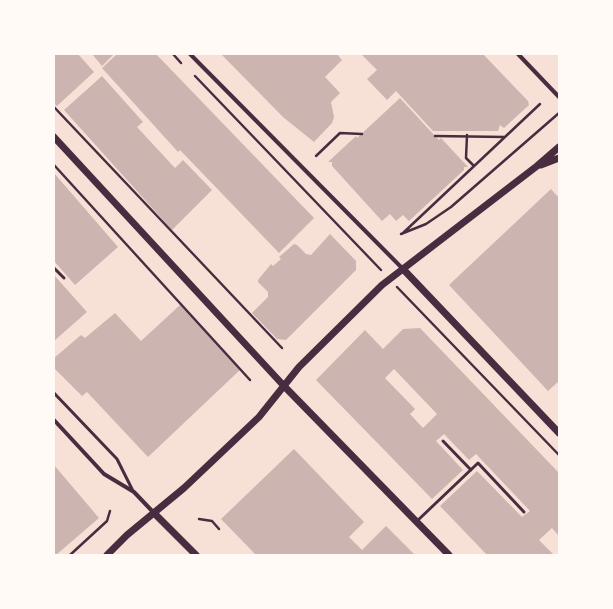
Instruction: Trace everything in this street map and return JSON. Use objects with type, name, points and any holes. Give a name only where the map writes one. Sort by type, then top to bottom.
[{"type":"street","points":[[190,54],[403,269],[559,433]]},
{"type":"street","points":[[518,54],[559,97]]},
{"type":"street","points":[[54,137],[284,386],[449,555]]},
{"type":"street","points":[[107,555],[184,488],[258,417],[299,367],[382,285],[537,166],[559,147]]},
{"type":"street","points":[[537,166],[559,158]]},
{"type":"street","points":[[54,420],[104,474],[134,492],[196,555]]},
{"type":"lane","points":[[54,268],[64,278]]},
{"type":"lane","points":[[54,393],[118,459],[134,492]]},
{"type":"lane","points":[[443,441],[471,470]]},
{"type":"lane","points":[[416,522],[478,463],[524,512]]},
{"type":"path","points":[[173,54],[184,65]]},
{"type":"path","points":[[190,71],[365,254]]},
{"type":"path","points":[[540,104],[401,234],[426,224],[451,207],[559,113]]},
{"type":"path","points":[[54,106],[282,348]]},
{"type":"path","points":[[316,156],[340,133],[362,134]]},
{"type":"path","points":[[435,136],[467,135],[505,137]]},
{"type":"path","points":[[467,135],[466,158],[474,166]]},
{"type":"path","points":[[54,165],[250,380]]},
{"type":"path","points":[[421,312],[559,455]]},
{"type":"path","points":[[70,555],[107,521],[110,511]]},
{"type":"path","points":[[199,520],[212,521],[219,529]]},
{"type":"building","points":[[54,54],[78,54],[94,72],[57,106],[54,103]]},
{"type":"building","points":[[92,54],[114,54],[102,66]]},
{"type":"building","points":[[117,54],[156,54],[314,218],[279,253],[180,150],[178,152],[102,68]]},
{"type":"building","points":[[221,54],[337,54],[342,60],[325,77],[340,93],[331,102],[334,117],[332,123],[314,142],[283,117]]},
{"type":"building","points":[[361,54],[483,54],[528,101],[529,105],[504,128],[500,125],[498,131],[433,131],[396,91],[387,100],[367,79],[377,70]]},
{"type":"building","points":[[102,76],[143,122],[137,127],[175,168],[183,160],[212,190],[172,230],[64,110]]},
{"type":"building","points":[[400,98],[435,136],[439,140],[441,138],[468,167],[464,167],[464,170],[409,221],[403,215],[396,221],[390,214],[382,221],[332,166],[332,162],[328,162],[356,136],[357,138]]},
{"type":"building","points":[[54,173],[118,247],[75,285],[54,261]]},
{"type":"building","points":[[551,189],[557,196],[559,194],[559,381],[548,391],[449,285]]},
{"type":"building","points":[[330,234],[356,261],[356,270],[286,340],[277,339],[252,313],[268,297],[268,292],[258,282],[258,280],[271,264],[273,266],[281,259],[279,257],[294,244],[306,254],[311,255]]},
{"type":"building","points":[[54,275],[87,312],[54,341]]},
{"type":"building","points":[[180,305],[241,369],[148,457],[87,392],[82,396],[54,368],[54,358],[81,335],[85,338],[115,313],[141,341]]},
{"type":"building","points":[[420,328],[559,473],[559,536],[552,528],[539,540],[554,555],[487,555],[440,506],[477,471],[522,517],[530,511],[476,454],[469,460],[444,434],[436,441],[463,470],[432,499],[316,380],[365,330],[383,349],[403,329]],"holes":[[[394,369],[437,414],[423,428],[410,414],[415,409],[385,378]]]},
{"type":"building","points":[[294,449],[364,522],[349,537],[362,550],[386,526],[415,555],[256,555],[221,519]]},
{"type":"building","points":[[54,465],[99,518],[56,555],[54,555]]}]
